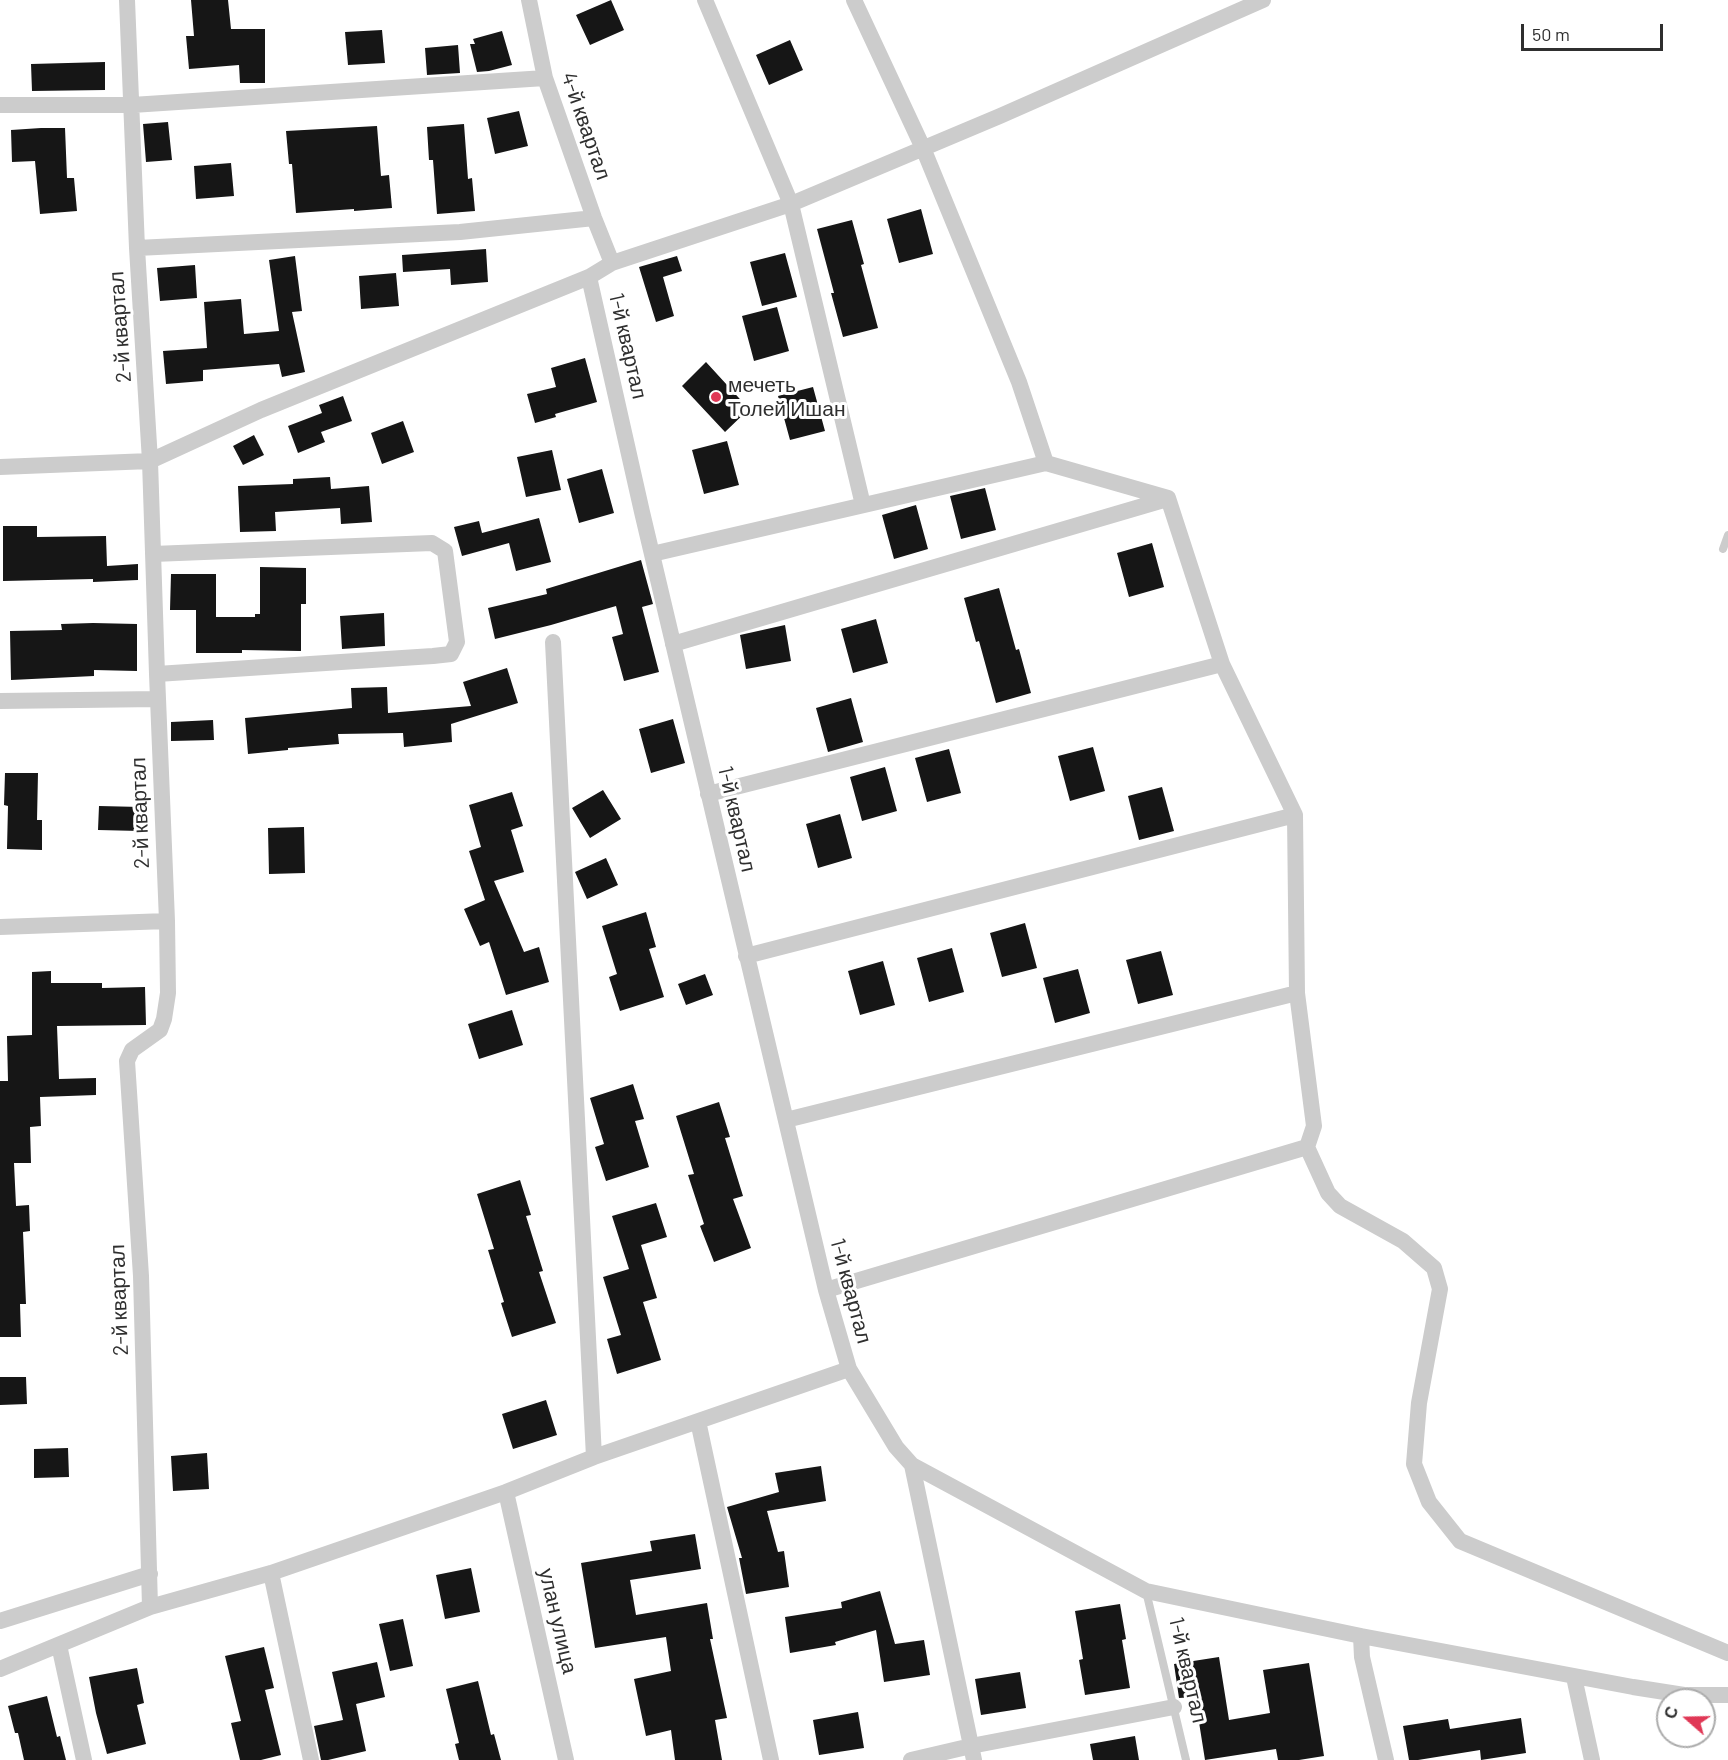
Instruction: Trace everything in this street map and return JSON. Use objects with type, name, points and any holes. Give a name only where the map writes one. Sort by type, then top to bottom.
[{"type":"street","name":"2-й квартал","points":[[127,0],[137,248],[150,461],[168,921],[168,993],[164,1019],[160,1030],[132,1050],[127,1061],[141,1276],[150,1607]]},
{"type":"street","name":"4-й квартал","points":[[529,0],[545,78],[612,263]]},
{"type":"street","points":[[705,0],[791,204],[863,505]]},
{"type":"street","points":[[854,0],[923,148],[1019,382],[1046,463]]},
{"type":"street","points":[[0,467],[150,461],[261,410],[589,277],[612,263],[791,204],[1000,116],[1263,0]]},
{"type":"street","points":[[0,105],[132,105],[545,78]]},
{"type":"street","points":[[137,248],[460,232],[594,218]]},
{"type":"street","name":"1-й квартал","points":[[589,277],[651,554],[826,1290],[849,1370],[896,1447],[912,1465]]},
{"type":"street","points":[[651,554],[1046,463],[1168,498]]},
{"type":"street","points":[[673,644],[1168,498]]},
{"type":"street","points":[[1168,498],[1222,664],[1294,815],[1297,993],[1314,1126],[1306,1147],[1328,1193],[1340,1206],[1403,1241],[1434,1268],[1440,1289],[1419,1404],[1414,1464],[1429,1503],[1460,1540],[1728,1653]]},
{"type":"street","points":[[153,554],[432,543],[445,551],[457,642],[451,654],[434,656],[157,674]]},
{"type":"street","points":[[553,642],[594,1456]]},
{"type":"street","points":[[708,794],[1222,664]]},
{"type":"street","points":[[0,701],[158,699]]},
{"type":"street","points":[[747,956],[1294,815]]},
{"type":"street","points":[[0,927],[168,921]]},
{"type":"street","points":[[786,1120],[1297,993]]},
{"type":"street","points":[[826,1290],[1306,1147]]},
{"type":"street","points":[[0,1669],[150,1607],[271,1573],[506,1492],[594,1456],[849,1370]]},
{"type":"street","points":[[698,1421],[771,1760]]},
{"type":"street","points":[[912,1465],[1146,1591],[1574,1677],[1684,1695],[1728,1695]]},
{"type":"street","points":[[912,1465],[973,1753]]},
{"type":"street","name":"улан улица","points":[[506,1492],[566,1760]]},
{"type":"street","points":[[271,1573],[311,1760]]},
{"type":"street","points":[[0,1621],[150,1574]]},
{"type":"street","points":[[1361,1636],[1362,1657],[1386,1760]]},
{"type":"street","points":[[60,1645],[84,1760]]},
{"type":"street","points":[[1574,1677],[1592,1760]]},
{"type":"street","points":[[911,1760],[973,1753],[1173,1707]]},
{"type":"lane","points":[[1723,549],[1728,536]]},
{"type":"lane","name":"1-й квартал","points":[[1146,1591],[1186,1760]]},
{"type":"building","points":[[191,0],[228,0],[231,29],[265,29],[265,83],[240,83],[239,65],[189,69],[186,36],[194,36]]},
{"type":"building","points":[[611,0],[624,30],[590,45],[576,15]]},
{"type":"building","points":[[382,30],[385,63],[348,65],[345,32]]},
{"type":"building","points":[[502,31],[512,65],[477,72],[470,44],[475,44],[473,39]]},
{"type":"building","points":[[790,40],[803,70],[769,85],[756,55]]},
{"type":"building","points":[[458,45],[460,73],[427,75],[425,48]]},
{"type":"building","points":[[105,62],[105,90],[32,91],[31,64]]},
{"type":"building","points":[[519,111],[528,146],[495,154],[487,118]]},
{"type":"building","points":[[168,122],[172,160],[146,162],[143,124]]},
{"type":"building","points":[[464,124],[468,179],[472,178],[475,211],[437,214],[433,160],[429,160],[427,127]]},
{"type":"building","points":[[377,126],[381,176],[389,175],[392,208],[296,213],[292,164],[289,164],[286,131]]},
{"type":"building","points":[[65,128],[67,178],[74,178],[77,211],[40,214],[35,161],[12,162],[11,130]]},
{"type":"building","points":[[231,163],[234,196],[196,199],[194,166]]},
{"type":"building","points":[[921,209],[933,254],[899,263],[887,219]]},
{"type":"building","points":[[852,220],[878,328],[843,337],[817,229]]},
{"type":"building","points":[[486,249],[488,282],[451,285],[450,269],[403,272],[402,255]]},
{"type":"building","points":[[785,253],[797,297],[762,306],[750,262]]},
{"type":"building","points":[[295,256],[302,311],[292,312],[305,372],[282,377],[279,364],[203,370],[203,381],[166,384],[163,351],[207,348],[204,302],[241,299],[244,334],[279,331],[269,260]]},
{"type":"building","points":[[677,256],[682,271],[663,277],[674,316],[656,322],[639,267]]},
{"type":"building","points":[[195,265],[197,298],[160,301],[157,268]]},
{"type":"building","points":[[396,273],[399,306],[361,309],[359,276]]},
{"type":"building","points":[[777,307],[789,351],[754,361],[742,316]]},
{"type":"building","points":[[585,358],[597,402],[555,414],[556,417],[535,423],[527,394],[556,387],[551,368]]},
{"type":"building","name":"мечеть Толей Ишан","points":[[706,362],[749,409],[725,432],[682,386]]},
{"type":"building","points":[[813,387],[825,431],[790,440],[778,396]]},
{"type":"building","points":[[343,396],[352,421],[321,432],[325,442],[298,453],[288,426],[322,413],[319,405]]},
{"type":"building","points":[[403,421],[414,452],[382,464],[371,433]]},
{"type":"building","points":[[254,435],[264,455],[243,465],[233,446]]},
{"type":"building","points":[[727,441],[739,485],[704,494],[692,450]]},
{"type":"building","points":[[552,450],[561,490],[526,497],[517,457]]},
{"type":"building","points":[[602,469],[614,513],[579,523],[567,479]]},
{"type":"building","points":[[330,477],[331,489],[369,486],[372,522],[341,524],[340,508],[275,512],[276,531],[240,532],[238,486],[293,484],[293,479]]},
{"type":"building","points":[[985,488],[996,530],[961,539],[950,496]]},
{"type":"building","points":[[916,505],[928,549],[894,559],[882,515]]},
{"type":"building","points":[[539,518],[551,562],[516,571],[509,543],[462,556],[454,527],[479,521],[482,533]]},
{"type":"building","points":[[3,526],[37,526],[37,537],[106,536],[107,566],[138,564],[138,580],[3,581]]},
{"type":"building","points":[[1152,543],[1164,587],[1129,597],[1117,553]]},
{"type":"building","points":[[641,560],[653,604],[642,607],[659,672],[624,681],[612,637],[623,634],[616,606],[495,639],[488,608],[547,594],[546,589]]},
{"type":"building","points":[[260,567],[306,568],[306,604],[301,604],[301,651],[242,650],[242,653],[196,653],[196,610],[170,610],[171,574],[216,574],[216,617],[255,617],[255,614],[260,614]]},
{"type":"building","points":[[999,588],[1016,650],[1019,649],[1031,693],[996,703],[979,641],[976,642],[964,598]]},
{"type":"building","points":[[384,613],[385,646],[342,649],[340,616]]},
{"type":"building","points":[[876,619],[888,663],[853,673],[841,629]]},
{"type":"building","points":[[61,624],[137,624],[137,671],[94,670],[94,676],[11,680],[10,631],[62,630]]},
{"type":"building","points":[[785,625],[791,661],[746,669],[740,635]]},
{"type":"building","points":[[507,668],[518,703],[451,724],[452,742],[404,747],[403,733],[338,734],[339,744],[248,754],[245,718],[352,708],[351,688],[387,687],[388,713],[471,706],[463,682]]},
{"type":"building","points":[[851,698],[863,742],[828,752],[816,708]]},
{"type":"building","points":[[673,719],[685,763],[651,773],[639,729]]},
{"type":"building","points":[[213,720],[214,740],[171,741],[171,722]]},
{"type":"building","points":[[1093,747],[1105,791],[1070,801],[1058,756]]},
{"type":"building","points":[[949,749],[961,793],[927,802],[915,758]]},
{"type":"building","points":[[885,767],[897,811],[862,821],[850,777]]},
{"type":"building","points":[[5,773],[38,773],[37,820],[42,820],[42,850],[7,849],[8,806],[4,805]]},
{"type":"building","points":[[1162,787],[1174,831],[1139,840],[1128,796]]},
{"type":"building","points":[[603,790],[621,819],[590,838],[572,808]]},
{"type":"building","points":[[512,792],[523,826],[511,830],[524,872],[494,881],[524,952],[539,947],[549,982],[506,995],[489,942],[480,946],[464,909],[485,900],[469,851],[481,847],[469,805]]},
{"type":"building","points":[[99,806],[141,807],[140,831],[98,830]]},
{"type":"building","points":[[840,814],[852,858],[818,868],[806,824]]},
{"type":"building","points":[[304,827],[305,873],[269,874],[268,828]]},
{"type":"building","points":[[606,858],[618,885],[587,899],[575,872]]},
{"type":"building","points":[[646,912],[656,947],[649,949],[664,997],[620,1011],[609,977],[617,974],[602,926]]},
{"type":"building","points":[[1025,923],[1037,968],[1002,977],[990,933]]},
{"type":"building","points":[[952,948],[964,992],[929,1002],[917,958]]},
{"type":"building","points":[[1161,951],[1173,995],[1138,1004],[1126,960]]},
{"type":"building","points":[[883,961],[895,1005],[860,1015],[848,971]]},
{"type":"building","points":[[1078,969],[1090,1013],[1055,1023],[1043,978]]},
{"type":"building","points":[[51,971],[51,983],[102,983],[102,988],[145,987],[146,1025],[57,1026],[59,1079],[96,1078],[96,1095],[40,1097],[41,1126],[30,1127],[31,1163],[14,1163],[16,1206],[29,1205],[30,1231],[23,1232],[26,1304],[20,1304],[21,1337],[0,1337],[0,1081],[8,1081],[7,1036],[32,1035],[32,972]]},
{"type":"building","points":[[705,974],[713,995],[686,1005],[678,984]]},
{"type":"building","points":[[512,1010],[523,1045],[479,1059],[468,1024]]},
{"type":"building","points":[[633,1084],[644,1119],[635,1121],[649,1167],[606,1181],[595,1147],[604,1144],[590,1098]]},
{"type":"building","points":[[719,1102],[730,1137],[725,1138],[743,1196],[733,1199],[751,1248],[714,1262],[700,1226],[704,1224],[688,1175],[694,1174],[676,1116]]},
{"type":"building","points":[[520,1180],[531,1215],[526,1216],[543,1271],[539,1272],[556,1323],[512,1337],[488,1250],[494,1249],[477,1194]]},
{"type":"building","points":[[656,1203],[667,1237],[641,1245],[657,1298],[643,1302],[661,1360],[617,1374],[607,1339],[621,1335],[603,1277],[629,1269],[612,1216]]},
{"type":"building","points":[[0,1377],[26,1377],[27,1404],[0,1405]]},
{"type":"building","points":[[546,1400],[557,1435],[513,1449],[502,1414]]},
{"type":"building","points":[[68,1448],[69,1477],[34,1478],[34,1449]]},
{"type":"building","points":[[207,1453],[209,1489],[173,1491],[171,1456]]},
{"type":"building","points":[[821,1466],[826,1501],[767,1511],[778,1552],[784,1551],[789,1587],[746,1594],[739,1558],[742,1558],[727,1507],[779,1492],[775,1473]]},
{"type":"building","points":[[695,1534],[701,1569],[630,1580],[636,1615],[707,1603],[713,1639],[710,1639],[727,1718],[715,1720],[722,1760],[675,1760],[671,1730],[646,1736],[634,1679],[671,1671],[666,1637],[595,1648],[581,1563],[652,1551],[650,1541]]},
{"type":"building","points":[[471,1568],[480,1612],[445,1619],[436,1575]]},
{"type":"building","points":[[880,1591],[895,1644],[924,1640],[930,1675],[884,1682],[876,1630],[835,1642],[836,1645],[790,1653],[785,1617],[842,1608],[841,1602]]},
{"type":"building","points":[[1120,1604],[1126,1639],[1122,1640],[1130,1688],[1085,1695],[1079,1660],[1083,1659],[1075,1611]]},
{"type":"building","points":[[403,1619],[413,1666],[390,1671],[379,1624]]},
{"type":"building","points":[[264,1647],[274,1688],[265,1690],[281,1755],[261,1760],[240,1760],[231,1723],[241,1721],[225,1656]]},
{"type":"building","points":[[1219,1657],[1229,1720],[1270,1713],[1263,1670],[1309,1663],[1324,1756],[1299,1760],[1278,1760],[1276,1749],[1205,1760],[1195,1697],[1179,1698],[1174,1664]]},
{"type":"building","points":[[377,1662],[385,1697],[356,1704],[366,1751],[321,1760],[314,1726],[343,1720],[332,1672]]},
{"type":"building","points":[[137,1668],[144,1703],[137,1705],[146,1744],[107,1754],[89,1677]]},
{"type":"building","points":[[1020,1672],[1026,1708],[981,1715],[975,1679]]},
{"type":"building","points":[[478,1681],[491,1735],[494,1734],[501,1760],[459,1760],[455,1744],[459,1743],[446,1689]]},
{"type":"building","points":[[47,1696],[57,1737],[60,1736],[66,1760],[24,1760],[18,1733],[15,1733],[8,1706]]},
{"type":"building","points":[[858,1712],[864,1748],[819,1755],[813,1720]]},
{"type":"building","points":[[1521,1718],[1526,1753],[1481,1760],[1480,1750],[1409,1760],[1403,1726],[1448,1719],[1450,1729]]},
{"type":"building","points":[[1135,1736],[1139,1760],[1093,1760],[1090,1744]]},
{"type":"place","name":"мечеть Толей Ишан","points":[[716,397]]}]
